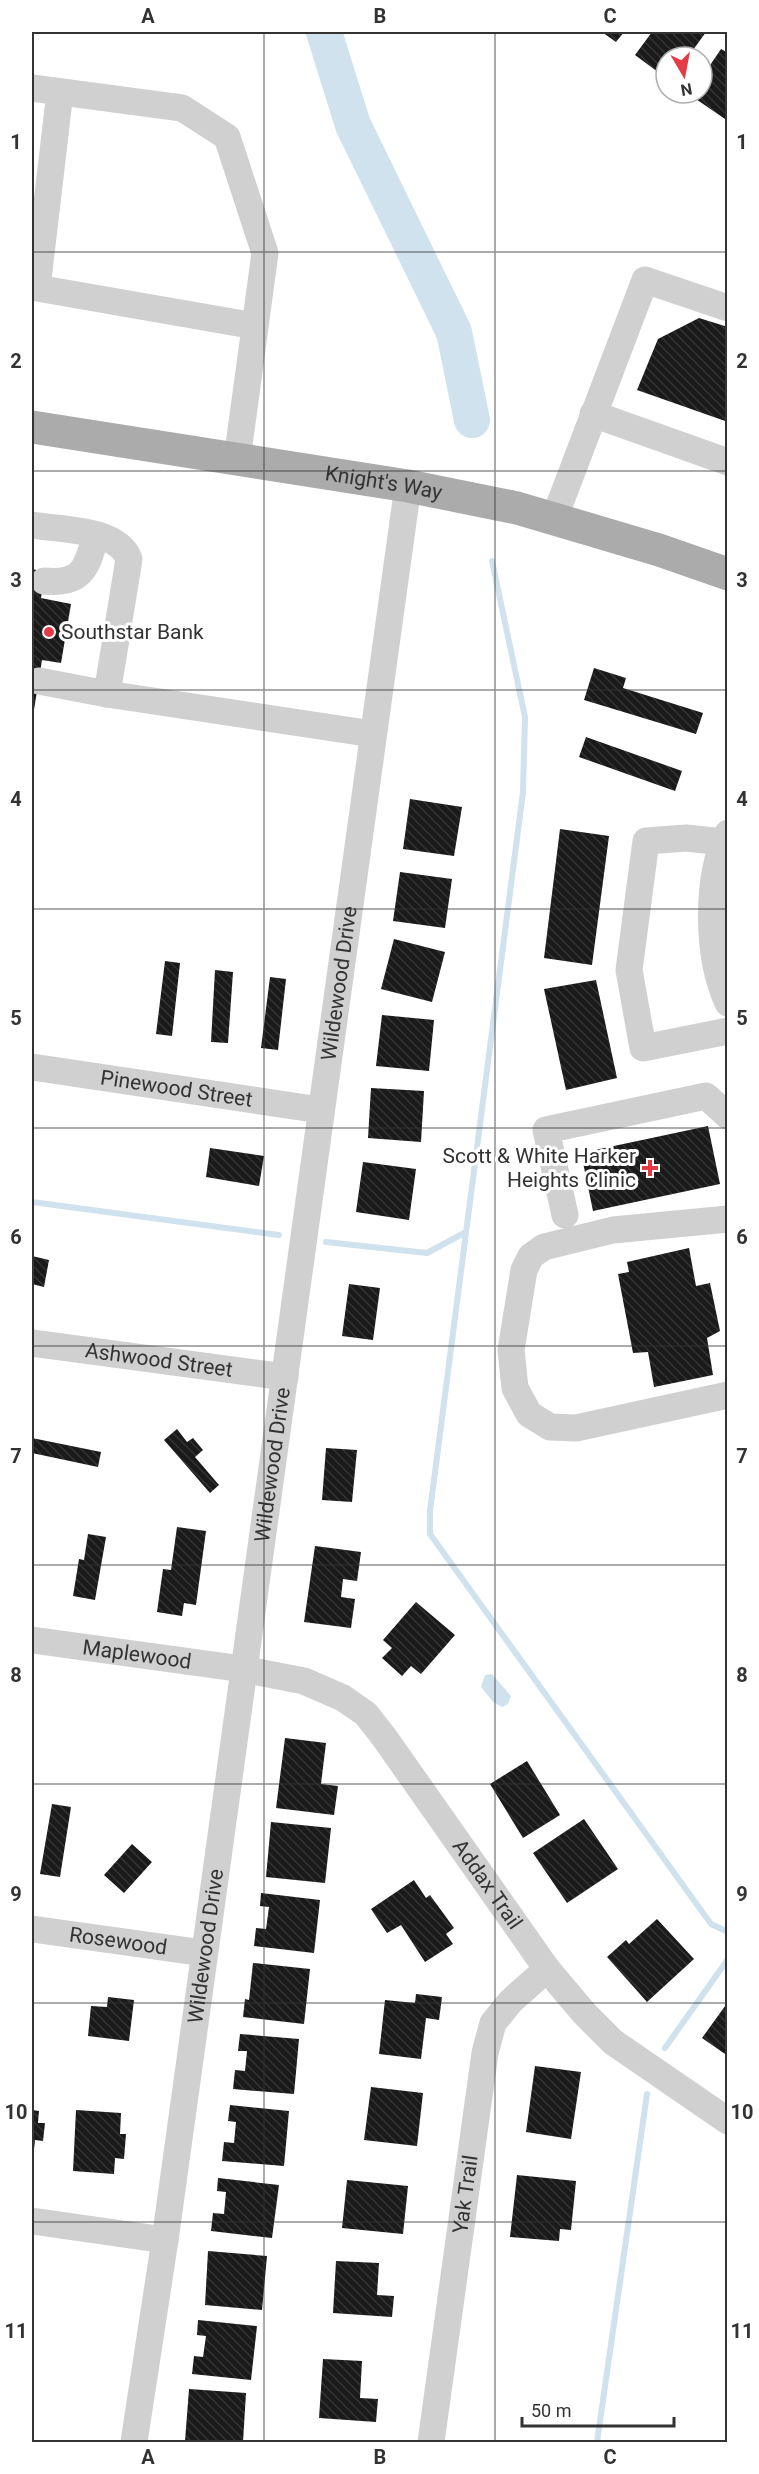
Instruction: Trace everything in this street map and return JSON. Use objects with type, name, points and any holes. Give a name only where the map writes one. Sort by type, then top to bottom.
[{"type":"main road","name":"Knight's Way","points":[[32,427],[408,486],[517,508],[659,550],[728,574]]},
{"type":"street","points":[[32,88],[182,108],[227,137],[265,254],[237,460]]},
{"type":"street","points":[[60,92],[42,155],[34,296],[255,326]]},
{"type":"street","points":[[554,519],[645,280],[728,308]]},
{"type":"street","points":[[593,414],[728,462]]},
{"type":"street","name":"Wildewood Drive","points":[[134,2442],[165,2240],[408,486]]},
{"type":"street","points":[[32,525],[109,537],[125,548],[129,559],[107,694]]},
{"type":"street","points":[[44,581],[69,580],[86,568],[96,535]]},
{"type":"street","points":[[39,681],[107,694],[373,734]]},
{"type":"street","points":[[728,1003],[715,958],[712,930],[721,884],[725,838],[646,841],[629,970],[643,1048],[728,1031]]},
{"type":"street","name":"Pinewood Street","points":[[32,1067],[320,1110]]},
{"type":"street","points":[[565,1215],[546,1130],[706,1096],[728,1116]]},
{"type":"street","points":[[728,1219],[613,1230],[544,1247],[531,1256],[524,1270],[511,1350],[515,1388],[529,1414],[549,1427],[576,1428],[728,1395]]},
{"type":"street","name":"Ashwood Street","points":[[32,1343],[285,1377]]},
{"type":"street","name":"Maplewood","points":[[32,1640],[243,1669]]},
{"type":"street","name":"Addax Trail","points":[[243,1669],[325,1688],[366,1714],[547,1969],[613,2043],[728,2121]]},
{"type":"street","name":"Rosewood","points":[[32,1929],[204,1953]]},
{"type":"street","name":"Yak Trail","points":[[431,2442],[485,2053],[493,2023],[511,2001],[547,1969]]},
{"type":"street","points":[[32,2221],[165,2240]]},
{"type":"water","points":[[492,1674],[511,1696],[508,1704],[502,1707],[493,1702],[481,1687],[485,1675]]},
{"type":"building","points":[[602,32],[624,32],[616,42]]},
{"type":"building","points":[[652,32],[706,32],[697,45],[654,45],[654,69],[635,55]]},
{"type":"building","points":[[721,49],[728,53],[728,121],[705,105],[714,105],[714,59]]},
{"type":"building","points":[[699,318],[728,327],[728,422],[637,390],[658,339]]},
{"type":"building","name":"Southstar Bank","points":[[32,569],[45,572],[41,598],[71,604],[61,663],[42,660],[33,716]]},
{"type":"building","points":[[594,668],[626,678],[623,688],[703,713],[696,734],[584,700]]},
{"type":"building","points":[[586,737],[682,771],[675,791],[579,757]]},
{"type":"building","points":[[410,799],[462,807],[454,856],[403,849]]},
{"type":"building","points":[[560,829],[609,836],[592,965],[544,958]]},
{"type":"building","points":[[400,872],[452,879],[445,928],[393,921]]},
{"type":"building","points":[[394,939],[445,952],[432,1002],[381,989]]},
{"type":"building","points":[[165,961],[180,963],[172,1036],[156,1034]]},
{"type":"building","points":[[215,970],[233,972],[228,1043],[211,1042]]},
{"type":"building","points":[[270,977],[286,979],[278,1050],[261,1048]]},
{"type":"building","points":[[596,980],[617,1078],[566,1090],[544,989]]},
{"type":"building","points":[[382,1015],[434,1020],[429,1071],[376,1066]]},
{"type":"building","points":[[371,1088],[424,1091],[421,1142],[368,1138]]},
{"type":"building","name":"Scott & White Harker Heights Clinic","points":[[708,1126],[720,1184],[593,1211],[581,1153]]},
{"type":"building","points":[[210,1148],[264,1156],[259,1186],[206,1177]]},
{"type":"building","points":[[363,1162],[416,1169],[409,1220],[356,1212]]},
{"type":"building","points":[[689,1248],[696,1286],[710,1283],[720,1331],[707,1338],[713,1375],[654,1387],[648,1352],[633,1353],[618,1274],[629,1272],[627,1262]]},
{"type":"building","points":[[32,1256],[49,1260],[44,1287],[32,1284]]},
{"type":"building","points":[[349,1284],[380,1288],[373,1340],[342,1336]]},
{"type":"building","points":[[177,1429],[187,1442],[193,1438],[203,1450],[195,1457],[219,1485],[210,1493],[164,1440]]},
{"type":"building","points":[[32,1438],[101,1452],[98,1467],[32,1453]]},
{"type":"building","points":[[326,1448],[357,1450],[352,1502],[322,1500]]},
{"type":"building","points":[[177,1527],[206,1531],[196,1605],[184,1603],[182,1616],[157,1612],[163,1569],[171,1570]]},
{"type":"building","points":[[88,1534],[106,1537],[95,1600],[73,1596],[79,1559],[84,1560]]},
{"type":"building","points":[[315,1546],[361,1552],[357,1581],[343,1579],[341,1597],[355,1599],[351,1628],[304,1622]]},
{"type":"building","points":[[416,1602],[455,1635],[421,1674],[411,1666],[402,1676],[382,1658],[392,1648],[383,1640]]},
{"type":"building","points":[[285,1738],[326,1743],[321,1784],[338,1786],[334,1815],[276,1808]]},
{"type":"building","points":[[527,1761],[560,1815],[523,1838],[490,1784]]},
{"type":"building","points":[[52,1804],[71,1807],[60,1877],[40,1874]]},
{"type":"building","points":[[584,1819],[618,1869],[567,1903],[533,1853]]},
{"type":"building","points":[[271,1822],[331,1828],[325,1883],[266,1877]]},
{"type":"building","points":[[132,1844],[152,1862],[124,1893],[104,1875]]},
{"type":"building","points":[[414,1880],[426,1898],[430,1895],[454,1928],[446,1934],[453,1944],[425,1962],[401,1925],[387,1933],[371,1909]]},
{"type":"building","points":[[261,1893],[320,1900],[314,1953],[254,1946],[256,1928],[266,1929],[269,1907],[260,1906]]},
{"type":"building","points":[[657,1919],[694,1959],[647,2002],[607,1957],[626,1940],[629,1944]]},
{"type":"building","points":[[253,1963],[310,1969],[304,2024],[243,2017],[245,1999],[249,2000]]},
{"type":"building","points":[[416,1994],[442,1997],[439,2020],[426,2018],[421,2059],[379,2054],[385,2000],[415,2003]]},
{"type":"building","points":[[108,1997],[134,2000],[129,2041],[88,2036],[91,2006],[107,2007]]},
{"type":"building","points":[[728,2002],[728,2056],[702,2038]]},
{"type":"building","points":[[240,2034],[299,2039],[294,2094],[233,2089],[235,2070],[245,2071],[247,2051],[238,2051]]},
{"type":"building","points":[[535,2066],[581,2072],[571,2139],[526,2132]]},
{"type":"building","points":[[371,2087],[423,2093],[417,2146],[364,2140]]},
{"type":"building","points":[[230,2105],[289,2111],[284,2166],[222,2161],[224,2142],[234,2143],[236,2122],[228,2121]]},
{"type":"building","points":[[32,2110],[39,2111],[38,2123],[45,2123],[43,2141],[35,2140],[33,2159]]},
{"type":"building","points":[[76,2110],[121,2113],[120,2134],[126,2134],[124,2159],[115,2158],[114,2174],[73,2171]]},
{"type":"building","points":[[517,2175],[576,2181],[571,2230],[560,2229],[559,2241],[510,2237]]},
{"type":"building","points":[[218,2178],[279,2185],[272,2238],[211,2231],[213,2213],[224,2214],[226,2192],[217,2191]]},
{"type":"building","points":[[347,2180],[408,2186],[403,2234],[342,2228]]},
{"type":"building","points":[[208,2251],[267,2256],[262,2310],[205,2305]]},
{"type":"building","points":[[336,2261],[379,2263],[377,2295],[394,2296],[392,2317],[333,2313]]},
{"type":"building","points":[[198,2320],[257,2326],[251,2380],[192,2374],[194,2356],[203,2357],[206,2336],[197,2335]]},
{"type":"building","points":[[323,2359],[362,2361],[360,2398],[378,2399],[376,2422],[319,2418]]},
{"type":"building","points":[[189,2389],[246,2393],[243,2442],[185,2441]]},
{"type":"waterway","points":[[324,32],[353,125],[454,332],[472,420]]},
{"type":"waterway","points":[[492,561],[525,717],[523,792],[430,1511],[430,1534],[711,1924],[728,1932]]},
{"type":"waterway","points":[[32,1202],[279,1235]]},
{"type":"waterway","points":[[326,1242],[427,1253],[466,1232]]},
{"type":"waterway","points":[[665,2048],[728,1959]]},
{"type":"waterway","points":[[597,2442],[647,2094]]},
{"type":"place","name":"Southstar Bank","points":[[49,632]]},
{"type":"place","name":"Scott & White Harker Heights Clinic","points":[[650,1168]]}]
